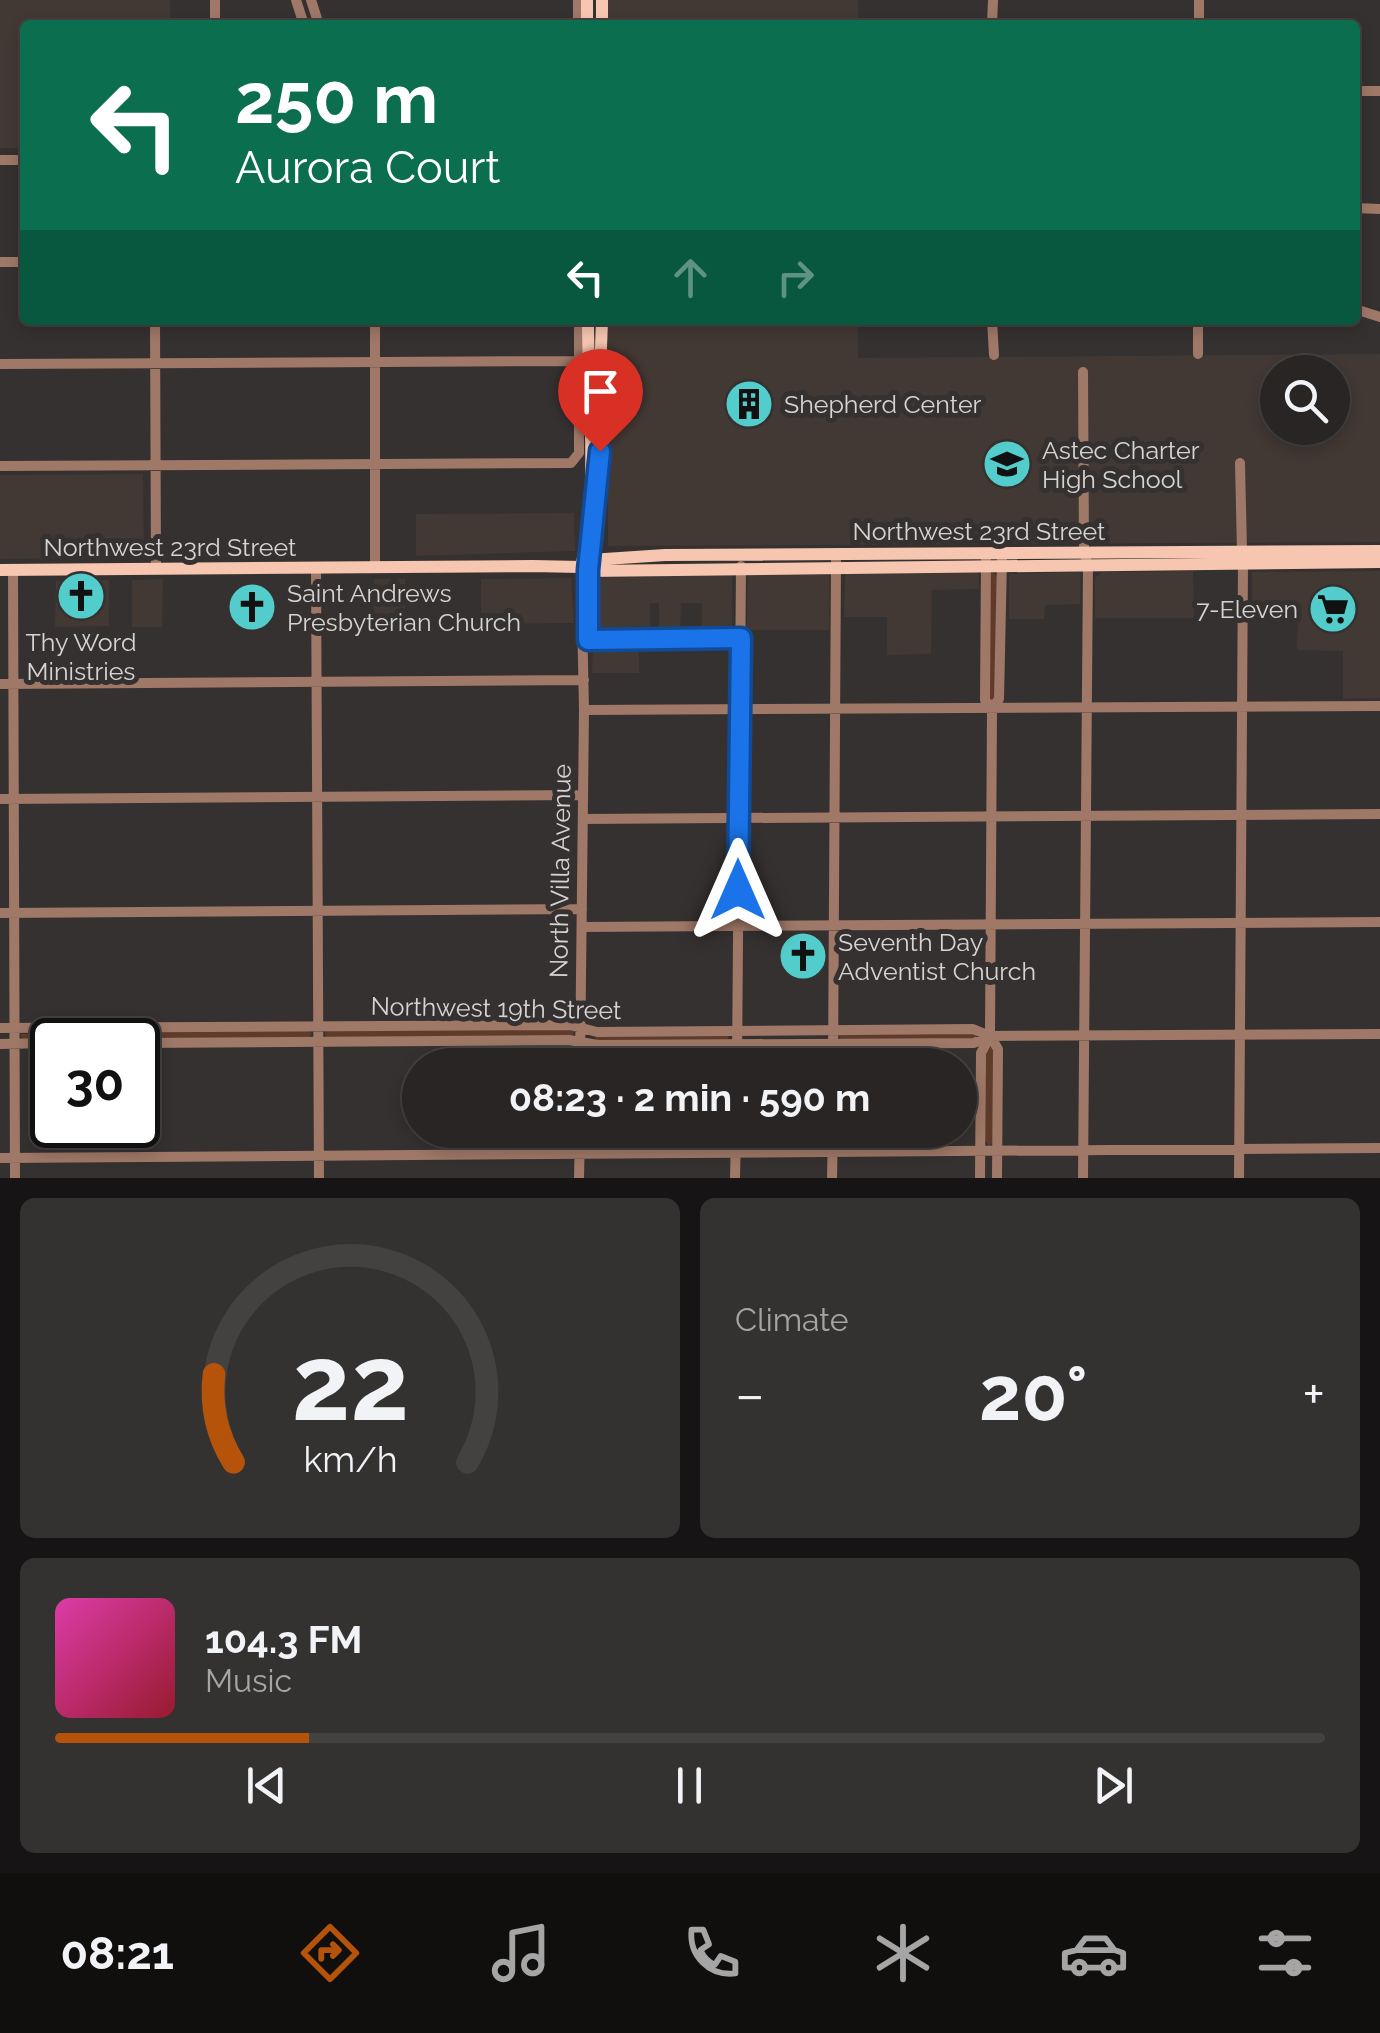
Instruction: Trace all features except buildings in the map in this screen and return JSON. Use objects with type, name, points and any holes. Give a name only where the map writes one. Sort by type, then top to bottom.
[{"type":"main road","name":"North Villa Avenue","points":[[585,325],[591,374],[586,566]]},
{"type":"main road","points":[[586,325],[601,346],[591,374]]},
{"type":"main road","name":"North Villa Avenue","points":[[586,566],[600,451],[602,325]]},
{"type":"main road","name":"Northwest 23rd Street","points":[[6,570],[586,566],[741,561],[770,554],[836,560],[1238,560],[1380,551]]},
{"type":"main road","points":[[757,566],[770,554],[798,566]]},
{"type":"main road","name":"Northwest 23rd Street","points":[[741,561],[757,566],[798,566],[836,560]]},
{"type":"main road","name":"Northwest 23rd Street","points":[[1238,560],[1266,564],[1380,562]]},
{"type":"street","points":[[155,325],[156,569]]},
{"type":"street","points":[[375,325],[376,568]]},
{"type":"street","points":[[0,466],[571,463],[579,453],[578,361],[585,325]]},
{"type":"street","points":[[992,325],[994,355]]},
{"type":"street","points":[[1198,325],[1198,354]]},
{"type":"street","points":[[0,364],[578,361]]},
{"type":"street","points":[[1083,372],[1088,707],[1083,1178]]},
{"type":"street","points":[[1239,1178],[1243,706],[1238,560],[1240,463]]},
{"type":"street","points":[[986,559],[985,700],[992,708]]},
{"type":"street","points":[[980,1178],[982,1052],[990,1036],[992,708],[999,699],[1002,559]]},
{"type":"street","points":[[833,1048],[836,560]]},
{"type":"street","points":[[737,1048],[741,561]]},
{"type":"street","name":"North Villa Avenue","points":[[584,678],[588,640],[586,566]]},
{"type":"street","name":"North Villa Avenue","points":[[581,1048],[586,566]]},
{"type":"street","points":[[316,568],[319,1178]]},
{"type":"street","points":[[6,570],[14,684],[15,1178]]},
{"type":"street","points":[[588,640],[741,638]]},
{"type":"street","points":[[0,684],[584,678]]},
{"type":"street","points":[[584,710],[1380,706]]},
{"type":"street","points":[[0,799],[583,795]]},
{"type":"street","points":[[583,819],[1380,814]]},
{"type":"street","points":[[0,914],[582,909]]},
{"type":"street","points":[[582,927],[1380,922]]},
{"type":"street","name":"Northwest 19th Street","points":[[0,1028],[570,1024],[597,1032],[974,1029],[990,1036]]},
{"type":"street","name":"Northwest 19th Street","points":[[160,1042],[598,1045],[974,1042],[990,1036],[1380,1034]]},
{"type":"street","points":[[990,1036],[998,1049],[996,1178]]},
{"type":"street","points":[[0,1044],[30,1044]]},
{"type":"street","points":[[579,1178],[580,1148]]},
{"type":"street","points":[[735,1148],[735,1178]]},
{"type":"street","points":[[832,1148],[832,1178]]},
{"type":"street","points":[[0,1158],[1380,1148]]},
{"type":"shaded area","points":[[0,0],[170,0],[170,20],[20,20],[20,148],[0,148]]},
{"type":"shaded area","points":[[606,0],[858,0],[858,20],[606,20]]},
{"type":"shaded area","points":[[607,325],[858,325],[858,358],[1380,354],[1380,542],[608,546]]},
{"type":"shaded area","points":[[143,474],[144,557],[0,559],[0,475]]},
{"type":"shaded area","points":[[574,513],[575,551],[416,556],[416,514]]},
{"type":"shaded area","points":[[1193,571],[1194,618],[1095,618],[1095,578],[1102,572]]},
{"type":"shaded area","points":[[1380,571],[1380,698],[1343,699],[1343,651],[1297,650],[1298,602],[1252,602],[1252,572]]},
{"type":"shaded area","points":[[978,572],[979,589],[932,590],[931,654],[887,655],[887,617],[844,617],[845,574]]},
{"type":"shaded area","points":[[1080,572],[1080,604],[1045,605],[1044,619],[1009,619],[1009,574]]},
{"type":"shaded area","points":[[732,574],[732,634],[702,635],[702,603],[681,603],[680,635],[659,635],[659,603],[650,603],[650,636],[595,636],[595,578]]},
{"type":"shaded area","points":[[990,574],[997,576],[997,702],[988,702]]},
{"type":"shaded area","points":[[748,575],[829,575],[829,630],[747,630]]},
{"type":"shaded area","points":[[571,578],[574,623],[481,624],[481,579]]},
{"type":"shaded area","points":[[163,579],[162,627],[132,627],[132,580]]},
{"type":"shaded area","points":[[374,579],[405,579],[405,622],[374,621]]},
{"type":"shaded area","points":[[109,580],[109,626],[55,627],[56,581]]},
{"type":"shaded area","points":[[593,644],[639,644],[639,673],[592,673]]},
{"type":"shaded area","points":[[574,1029],[573,1036],[325,1034],[326,1030]]},
{"type":"shaded area","points":[[309,1030],[312,1034],[308,1039],[160,1040],[160,1032]]},
{"type":"shaded area","points":[[974,1032],[974,1039],[841,1039],[838,1035]]},
{"type":"shaded area","points":[[729,1034],[728,1040],[595,1038],[597,1035]]},
{"type":"shaded area","points":[[990,1046],[995,1050],[994,1141],[989,1146],[983,1138],[984,1053]]},
{"type":"place","name":"Shepherd Center","points":[[749,404]]},
{"type":"place","name":"Astec Charter High School","points":[[1007,464]]},
{"type":"place","name":"Thy Word Ministries","points":[[81,596]]},
{"type":"place","name":"Saint Andrews Presbyterian Church","points":[[252,607]]},
{"type":"place","name":"7-Eleven","points":[[1333,609]]},
{"type":"place","name":"Seventh Day Adventist Church","points":[[803,956]]},
{"type":"route","points":[[600,451],[588,570],[588,640],[741,638],[738,890]]}]
